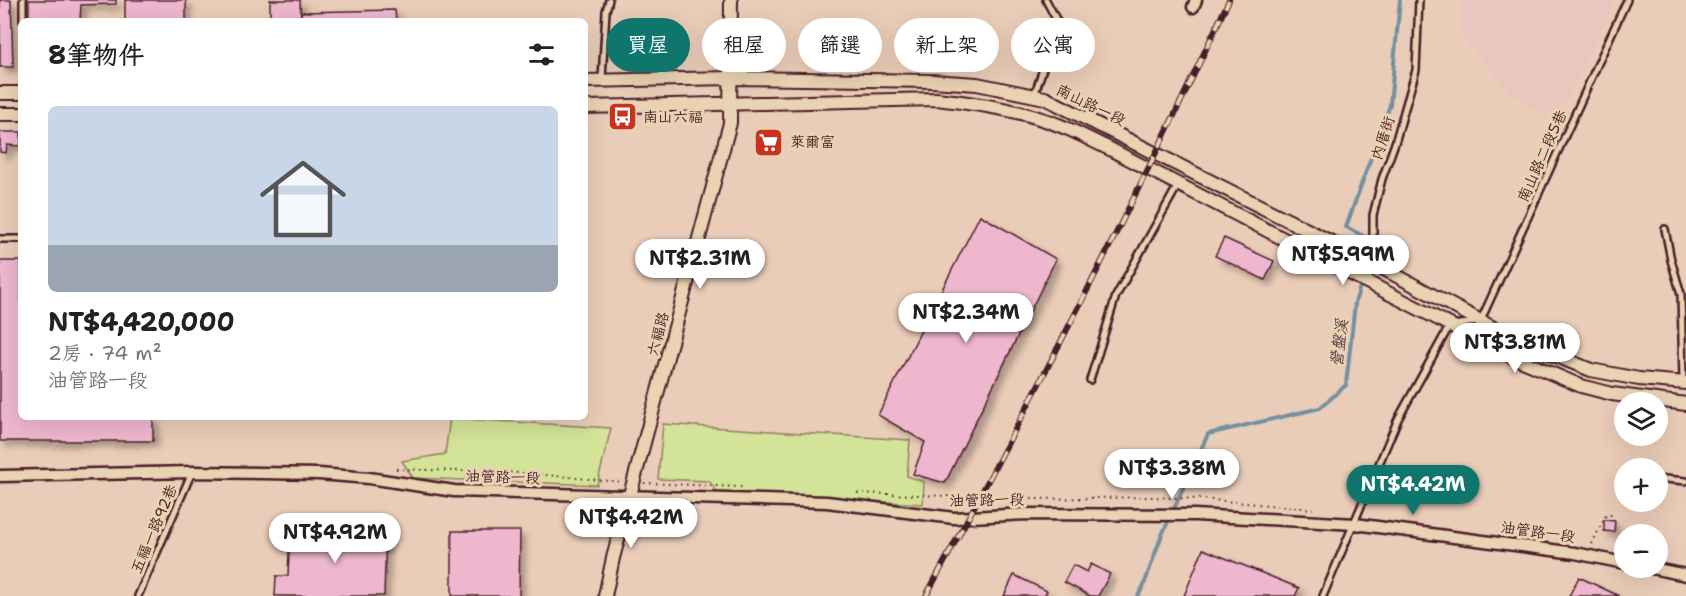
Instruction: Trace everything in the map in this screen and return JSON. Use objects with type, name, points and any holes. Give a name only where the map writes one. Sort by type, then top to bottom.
[{"type":"street","name":"六福路","points":[[605,596],[612,558],[730,123],[731,0]]},
{"type":"street","name":"南山路一段","points":[[588,81],[731,78],[977,84],[1046,98],[1372,262],[1480,322],[1540,350],[1591,370],[1639,379],[1684,383]]},
{"type":"street","points":[[0,93],[18,93]]},
{"type":"street","name":"南山路一段","points":[[588,106],[730,105],[937,99],[983,104],[1032,116],[1062,126],[1178,184],[1504,353],[1581,386],[1612,394],[1686,404]]},
{"type":"street","points":[[0,114],[18,114]]},
{"type":"street","name":"油管路一段","points":[[0,476],[192,472],[319,474],[369,478],[454,491],[827,502],[954,518],[1024,514],[1195,515],[1355,524],[1446,534],[1614,561]]},
{"type":"street","points":[[1668,571],[1686,575]]},
{"type":"lane","points":[[23,0],[23,18]]},
{"type":"lane","points":[[602,81],[606,11],[609,0]]},
{"type":"lane","points":[[1034,96],[1058,23],[1046,0]]},
{"type":"lane","name":"內厝街","points":[[1366,281],[1372,262],[1373,215],[1416,70],[1419,0]]},
{"type":"lane","name":"南山路二段5巷","points":[[1480,322],[1627,0]]},
{"type":"lane","points":[[1090,380],[1116,296],[1178,184]]},
{"type":"lane","points":[[1665,229],[1681,294],[1684,383]]},
{"type":"lane","points":[[0,239],[18,239]]},
{"type":"lane","points":[[1323,596],[1398,419],[1450,325],[1480,322]]},
{"type":"lane","name":"五福一路92巷","points":[[138,596],[192,472]]},
{"type":"lane","points":[[1668,479],[1686,481]]},
{"type":"path","points":[[396,469],[525,473],[634,483],[744,487]]},
{"type":"path","points":[[848,492],[1036,499],[1152,497],[1202,499]]},
{"type":"path","points":[[1587,555],[1606,515],[1615,515]]},
{"type":"shaded area","points":[[1461,0],[1616,0],[1557,121],[1515,97],[1460,36]]},
{"type":"green space","points":[[450,420],[611,428],[597,485],[413,478],[402,461],[445,454]]},
{"type":"green space","points":[[663,424],[910,440],[907,476],[924,482],[923,504],[717,492],[709,481],[658,479]]},
{"type":"building","points":[[0,0],[11,0],[13,67],[0,67]]},
{"type":"building","points":[[29,0],[116,0],[116,4],[81,5],[80,18],[29,18]]},
{"type":"building","points":[[125,0],[186,0],[186,18],[125,18]]},
{"type":"building","points":[[270,0],[300,0],[301,18],[270,18]]},
{"type":"building","points":[[395,10],[396,18],[301,18],[301,12]]},
{"type":"building","points":[[0,132],[18,132],[18,146],[7,145],[6,153],[0,152]]},
{"type":"building","points":[[980,215],[1056,259],[945,483],[913,474],[925,442],[878,415]]},
{"type":"building","points":[[1224,238],[1274,261],[1265,280],[1215,256]]},
{"type":"building","points":[[0,261],[18,261],[18,420],[153,420],[153,441],[0,441]]},
{"type":"building","points":[[1604,520],[1615,521],[1614,532],[1604,531]]},
{"type":"building","points":[[290,529],[386,531],[384,596],[275,596],[276,576],[288,576]]},
{"type":"building","points":[[452,531],[520,531],[519,596],[452,596]]},
{"type":"building","points":[[1203,549],[1299,588],[1295,596],[1184,596]]},
{"type":"building","points":[[1091,564],[1110,574],[1098,596],[1090,596],[1064,582],[1073,565],[1087,572]]},
{"type":"building","points":[[1014,575],[1047,591],[1044,596],[1004,596]]},
{"type":"building","points":[[1579,577],[1619,596],[1569,596]]},
{"type":"waterway","name":"營盤溪","points":[[1138,596],[1161,537],[1208,434],[1320,408],[1346,385],[1355,303],[1368,260],[1367,238],[1346,227],[1390,105],[1400,0]]},
{"type":"railway","points":[[926,596],[1082,301],[1229,0]]},
{"type":"place","name":"南山六福","points":[[622,117]]},
{"type":"place","name":"萊爾富","points":[[769,142]]}]
